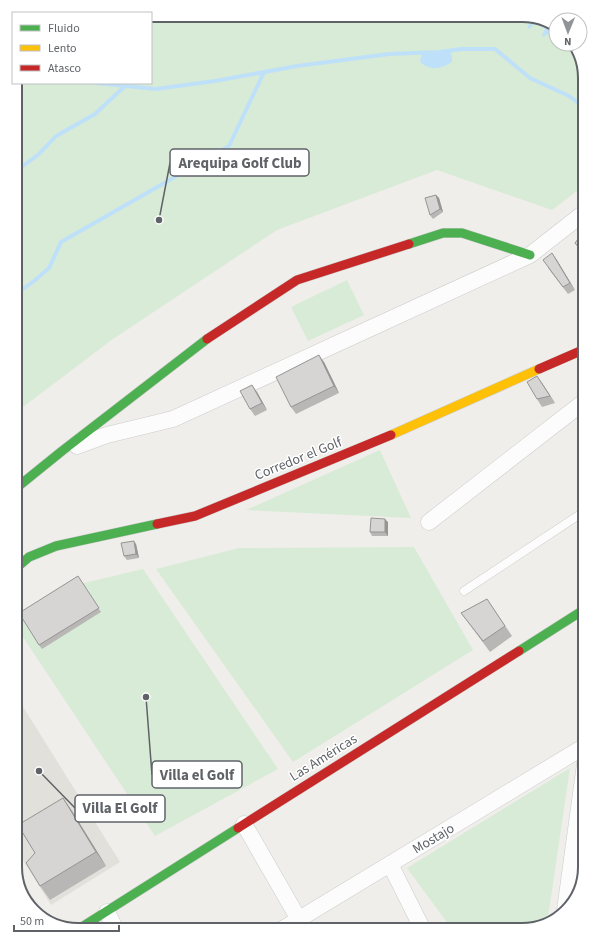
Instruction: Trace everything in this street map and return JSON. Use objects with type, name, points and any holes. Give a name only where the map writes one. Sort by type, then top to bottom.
[{"type":"street","points":[[62,451],[107,435],[173,419],[530,255],[578,217]]},
{"type":"street","points":[[22,483],[215,333],[297,280],[443,233],[462,233],[530,255]]},
{"type":"street","name":"Corredor el Golf","points":[[22,563],[29,557],[56,546],[195,516],[389,436],[578,352]]},
{"type":"street","points":[[429,522],[578,405]]},
{"type":"street","name":"Las Américas","points":[[89,923],[578,612]]},
{"type":"street","name":"Mostajo","points":[[303,923],[390,864],[578,750]]},
{"type":"street","points":[[244,824],[301,923]]},
{"type":"street","points":[[567,901],[578,837]]},
{"type":"street","points":[[390,864],[420,923]]},
{"type":"street","points":[[107,912],[112,923]]},
{"type":"lane","points":[[464,591],[578,517]]},
{"type":"shaded area","points":[[22,705],[120,862],[51,905],[22,858]]},
{"type":"green space","points":[[152,22],[526,22],[548,28],[548,52],[572,52],[577,67],[578,78],[578,190],[552,210],[437,170],[277,230],[113,339],[22,408],[22,84],[152,84]]},
{"type":"green space","points":[[347,280],[364,315],[308,341],[291,307]]},
{"type":"green space","points":[[380,450],[411,518],[246,510]]},
{"type":"green space","points":[[414,547],[473,650],[293,762],[156,569],[239,548]]},
{"type":"green space","points":[[143,569],[278,769],[155,836],[22,636],[22,617],[59,589]]},
{"type":"green space","points":[[570,768],[548,916],[533,922],[522,923],[446,923],[407,868]]},
{"type":"water","points":[[530,23],[535,23],[530,29],[527,27]]},
{"type":"water","points":[[537,24],[548,29],[547,35],[543,37],[542,35],[545,29]]},
{"type":"water","points":[[450,51],[452,62],[440,68],[425,66],[421,63],[420,60],[422,53]]},
{"type":"building","points":[[436,195],[440,209],[430,215],[425,198]]},
{"type":"building","points":[[578,239],[578,247],[575,243]]},
{"type":"building","points":[[552,253],[570,283],[563,287],[543,260]]},
{"type":"building","points":[[319,355],[334,386],[291,407],[276,377]]},
{"type":"building","points":[[537,376],[550,396],[537,399],[527,382]]},
{"type":"building","points":[[252,385],[262,403],[250,409],[240,391]]},
{"type":"building","points":[[371,518],[385,519],[385,532],[370,532]]},
{"type":"building","points":[[134,541],[136,554],[124,556],[121,543]]},
{"type":"building","points":[[78,576],[99,608],[39,645],[22,618],[22,611]]},
{"type":"building","points":[[487,599],[505,626],[483,641],[461,613]]},
{"type":"building","points":[[63,798],[96,852],[40,886],[26,863],[35,853],[22,832],[22,823]]},
{"type":"waterway","points":[[106,84],[156,89],[215,81],[297,66],[389,54],[440,52],[461,49],[495,49],[530,78],[569,96],[578,103]]},
{"type":"waterway","points":[[22,290],[49,268],[61,242],[229,146],[264,72]]},
{"type":"waterway","points":[[22,167],[39,154],[56,136],[95,114],[125,86]]},
{"type":"traffic: fast","points":[[409,244],[443,233],[462,233],[530,255]]},
{"type":"traffic: fast","points":[[22,483],[207,339]]},
{"type":"traffic: fast","points":[[22,563],[29,557],[56,546],[157,524]]},
{"type":"traffic: fast","points":[[519,651],[578,613]]},
{"type":"traffic: fast","points":[[88,923],[238,828]]},
{"type":"traffic: slow","points":[[391,435],[539,369]]},
{"type":"traffic: jam","points":[[207,339],[297,280],[409,244]]},
{"type":"traffic: jam","points":[[539,369],[578,352]]},
{"type":"traffic: jam","points":[[157,524],[195,516],[391,435]]},
{"type":"traffic: jam","points":[[238,828],[519,651]]},
{"type":"place","name":"Arequipa Golf Club","points":[[159,220]]},
{"type":"place","name":"Villa el Golf","points":[[146,697]]},
{"type":"place","name":"Villa El Golf","points":[[39,771]]}]
